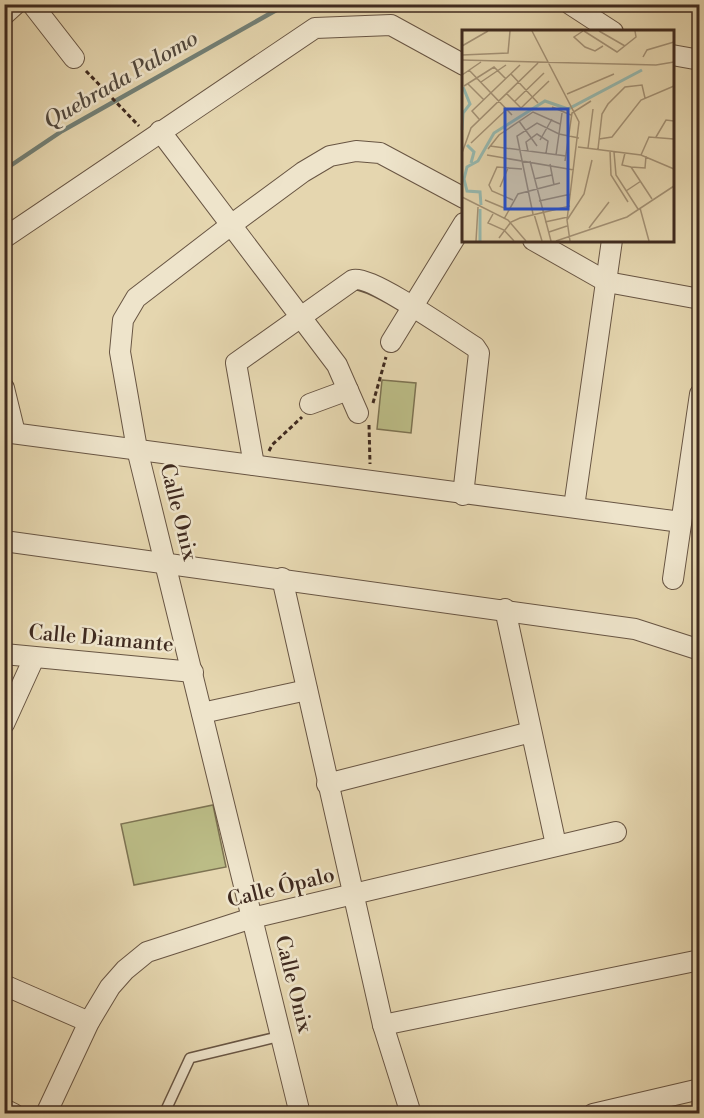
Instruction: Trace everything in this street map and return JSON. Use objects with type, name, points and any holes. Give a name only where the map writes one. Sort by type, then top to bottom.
[{"type":"street","points":[[4,15],[16,4]]},
{"type":"street","points":[[32,4],[74,58]]},
{"type":"street","points":[[570,4],[611,30]]},
{"type":"street","points":[[4,238],[315,28],[391,25],[462,64]]},
{"type":"street","points":[[674,55],[699,60]]},
{"type":"street","points":[[155,135],[231,225],[337,365],[348,390],[364,413]]},
{"type":"street","name":"Calle Onix","points":[[300,1113],[137,449],[120,352],[123,320],[136,298],[231,225],[330,156],[356,151],[381,153],[462,197]]},
{"type":"street","points":[[391,342],[462,226]]},
{"type":"street","points":[[537,242],[607,282],[699,299]]},
{"type":"street","points":[[574,507],[612,242]]},
{"type":"street","points":[[259,466],[236,363],[357,278],[363,278],[412,306],[475,347],[479,353],[463,495]]},
{"type":"street","points":[[4,388],[10,432],[463,495],[681,522]]},
{"type":"street","points":[[310,404],[348,390]]},
{"type":"street","points":[[673,579],[699,394]]},
{"type":"street","points":[[4,541],[505,609],[635,629],[699,650]]},
{"type":"street","points":[[282,578],[383,1024],[411,1113]]},
{"type":"street","points":[[505,609],[556,845]]},
{"type":"street","name":"Calle Diamante","points":[[4,654],[193,672]]},
{"type":"street","points":[[4,724],[34,658]]},
{"type":"street","points":[[202,713],[307,690]]},
{"type":"street","points":[[327,784],[531,732]]},
{"type":"street","name":"Calle Ópalo","points":[[46,1113],[89,1022],[110,987],[125,970],[147,952],[252,918],[616,832]]},
{"type":"street","points":[[383,1024],[699,960]]},
{"type":"street","points":[[4,985],[89,1022]]},
{"type":"street","points":[[593,1113],[699,1089]]},
{"type":"street","points":[[4,1109],[14,1113]]},
{"type":"lane","points":[[164,1113],[190,1058],[281,1036]]},
{"type":"path","points":[[74,58],[155,135]]},
{"type":"path","points":[[370,482],[369,422],[364,413],[391,342]]},
{"type":"path","points":[[259,466],[272,445],[299,422],[310,404]]},
{"type":"green space","points":[[382,380],[416,383],[411,433],[377,429]]},
{"type":"green space","points":[[213,805],[226,867],[134,885],[121,824]]},
{"type":"waterway","name":"Quebrada Palomo","points":[[4,170],[62,131],[287,4]]}]
